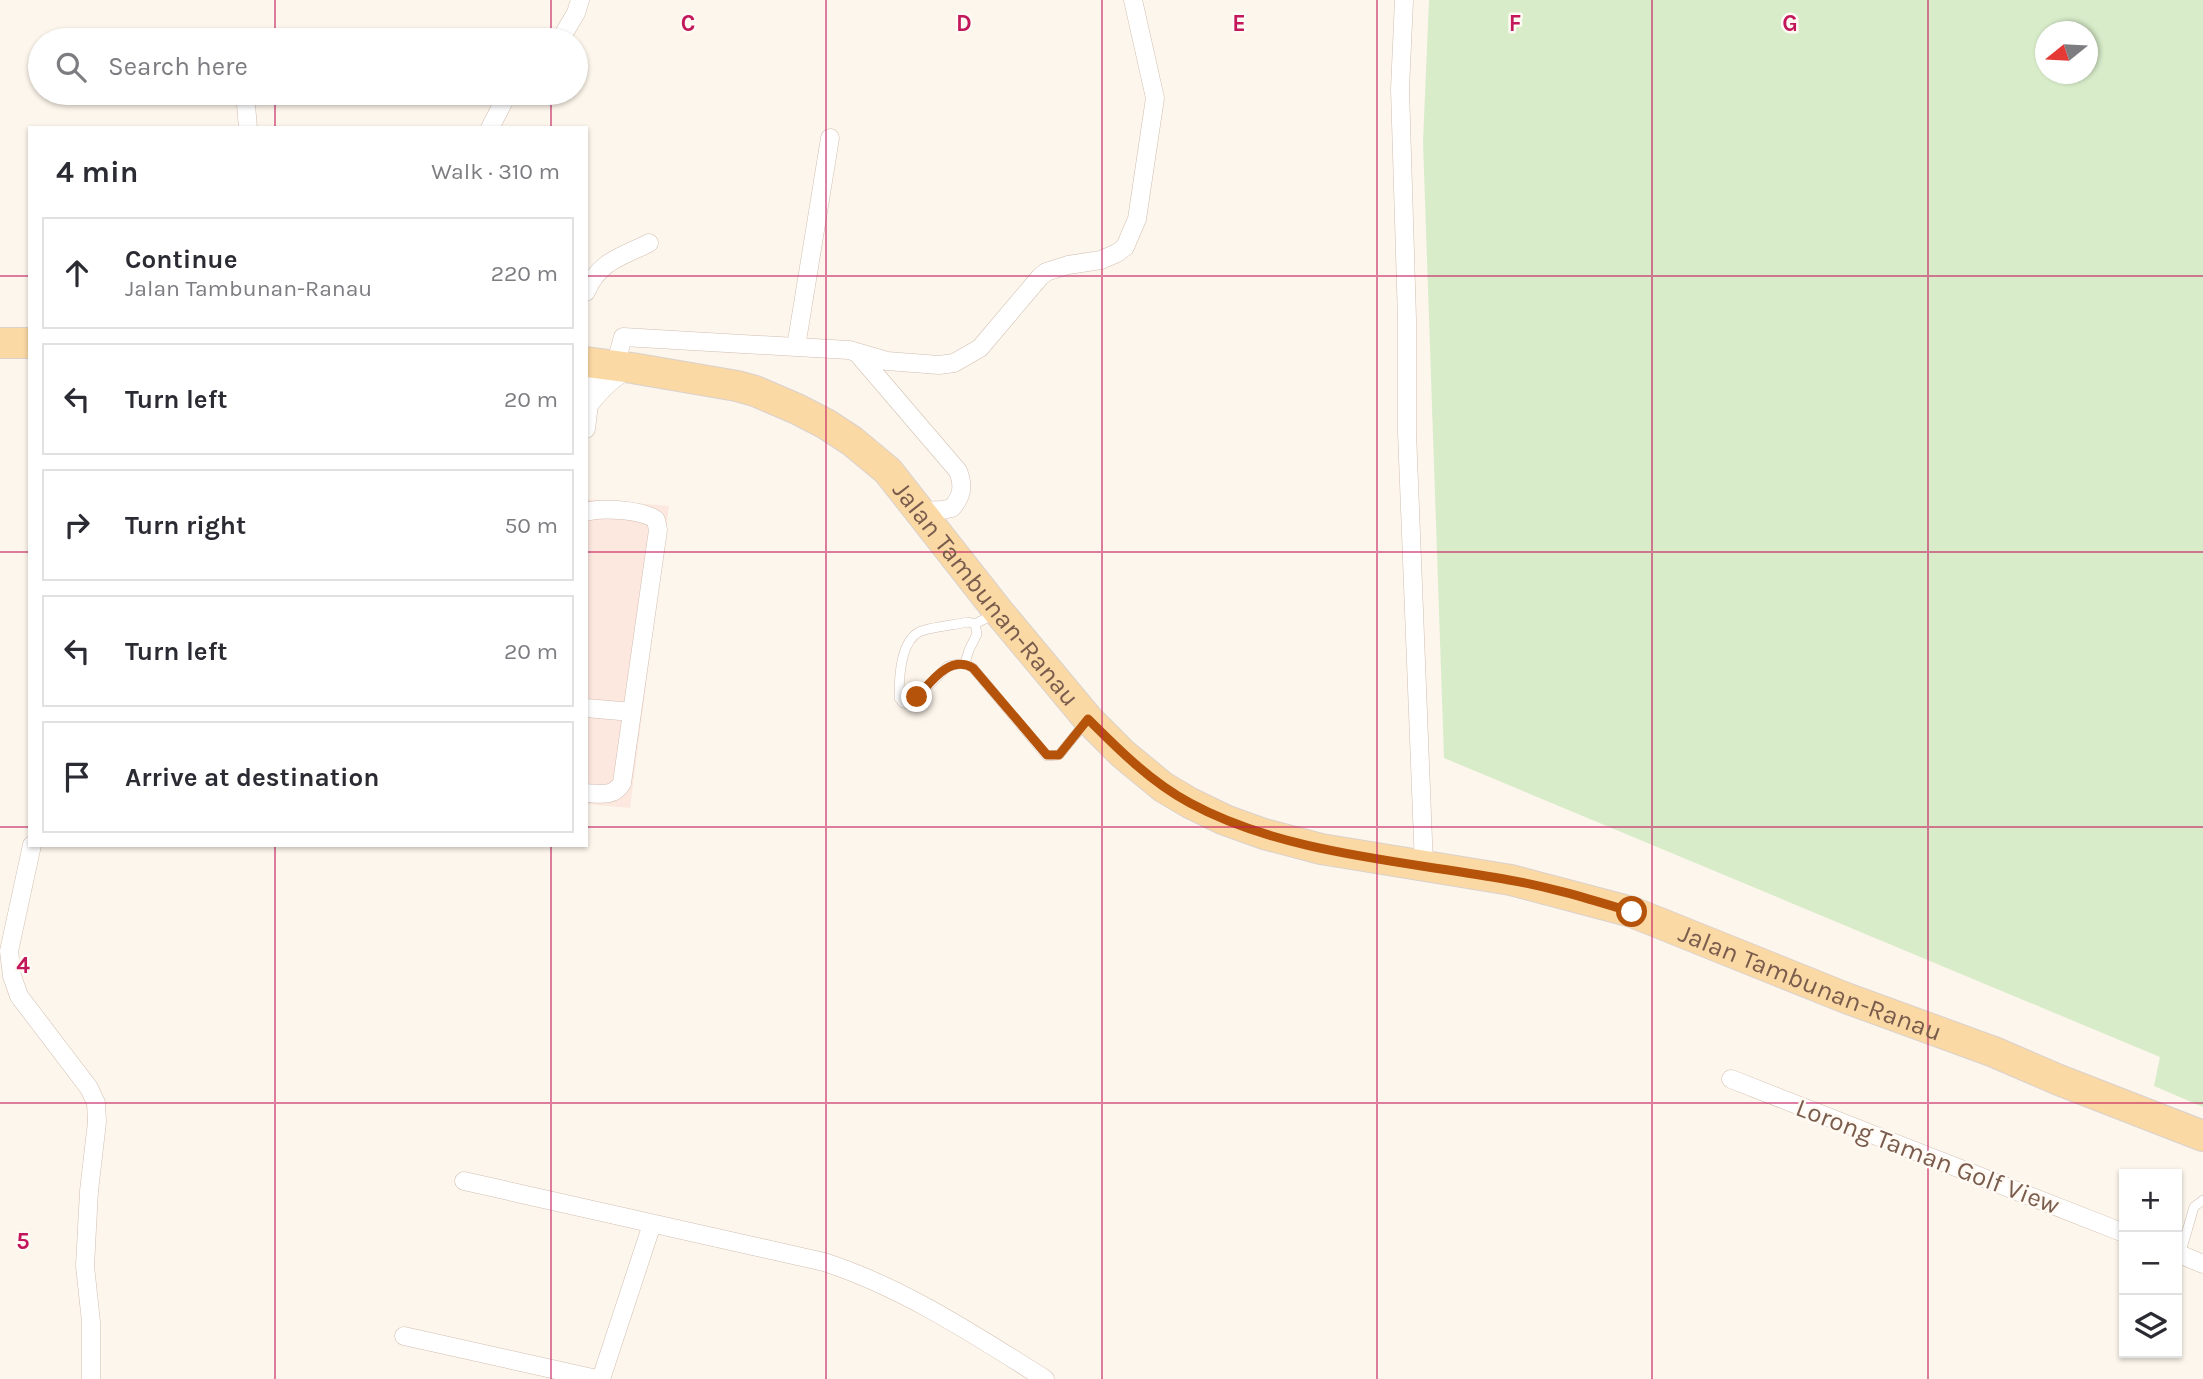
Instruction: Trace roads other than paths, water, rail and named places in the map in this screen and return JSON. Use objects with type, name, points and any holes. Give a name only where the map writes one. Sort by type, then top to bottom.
[{"type":"main road","points":[[0,343],[28,343]]},
{"type":"main road","name":"Jalan Tambunan-Ranau","points":[[607,365],[737,386],[765,395],[825,424],[871,455],[888,471],[920,511],[987,618],[1123,754],[1163,787],[1190,803],[1264,834],[1321,849],[1538,885],[1632,912],[1835,994],[1994,1052],[2203,1136]]},
{"type":"street","points":[[567,28],[580,0]]},
{"type":"street","points":[[588,404],[623,337],[849,350],[887,361],[939,365],[954,363],[980,348],[1040,276],[1068,265],[1109,257],[1125,247],[1137,219],[1155,99],[1133,0]]},
{"type":"street","points":[[1404,0],[1400,89],[1407,319],[1407,432],[1424,866]]},
{"type":"street","points":[[246,105],[248,126]]},
{"type":"street","points":[[491,126],[502,105]]},
{"type":"street","points":[[796,347],[830,138]]},
{"type":"street","points":[[588,287],[592,278],[607,264],[649,243]]},
{"type":"street","points":[[857,352],[958,471],[963,482],[952,508],[920,511]]},
{"type":"street","points":[[588,404],[615,377],[607,365]]},
{"type":"street","points":[[588,512],[601,509],[648,514],[658,525],[622,783],[619,789],[609,794],[588,793]]},
{"type":"street","points":[[588,708],[632,712]]},
{"type":"street","points":[[32,847],[9,951],[12,976],[19,996],[89,1088],[96,1103],[97,1122],[89,1191],[85,1266],[91,1322],[91,1379]]},
{"type":"street","name":"Lorong Taman Golf View","points":[[1731,1079],[2121,1232]]},
{"type":"street","points":[[464,1181],[824,1262],[866,1276],[923,1305],[1045,1379]]},
{"type":"street","points":[[404,1336],[599,1379],[652,1224]]},
{"type":"street","points":[[2182,1256],[2203,1264]]},
{"type":"lane","points":[[965,663],[969,650],[987,618]]},
{"type":"lane","points":[[987,618],[921,631],[911,638],[899,684],[899,698],[903,703],[909,704],[948,666],[965,663],[973,668],[1047,755],[1059,755],[1088,719]]},
{"type":"lane","points":[[2182,1242],[2194,1207],[2203,1200]]}]
